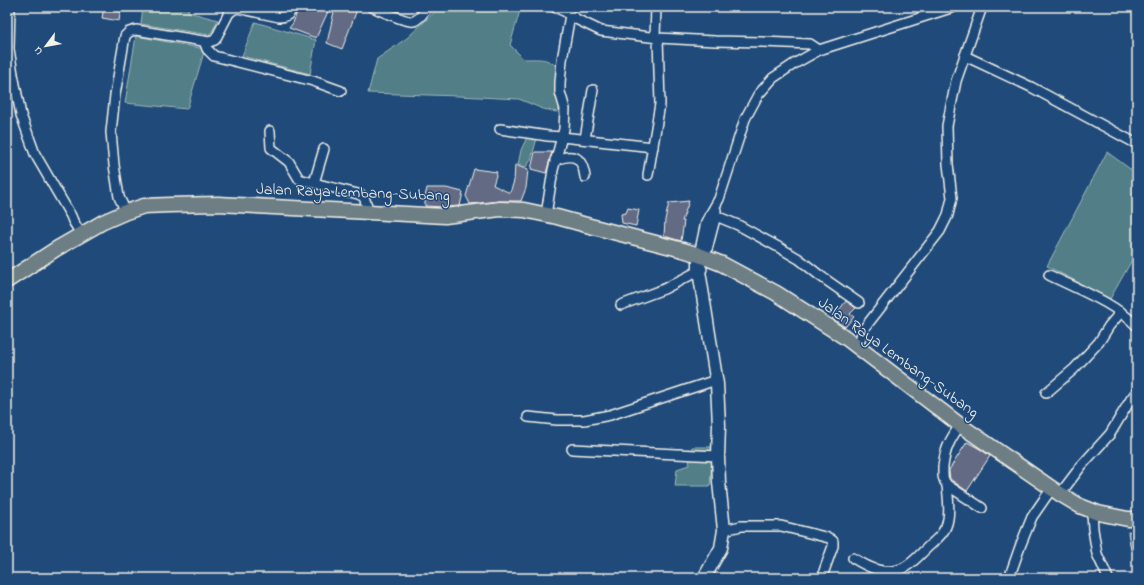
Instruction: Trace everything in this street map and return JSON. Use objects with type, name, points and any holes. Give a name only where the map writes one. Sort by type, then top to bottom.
[{"type":"main road","name":"Jalan Raya Lembang-Subang","points":[[7,281],[56,249],[103,222],[144,206],[218,204],[445,216],[500,209],[524,210],[557,217],[701,266],[722,264],[776,293],[846,338],[960,425],[1080,506],[1092,511],[1128,519],[1137,519]]},
{"type":"street","points":[[10,7],[9,49],[22,115],[35,154],[73,222],[82,234]]},
{"type":"street","points":[[126,212],[119,197],[111,132],[115,95],[125,36],[136,30],[209,42],[215,40],[229,13],[237,8],[284,17],[291,12],[293,7]]},
{"type":"street","points":[[372,7],[411,21],[415,21],[419,18],[428,7]]},
{"type":"street","points":[[554,7],[601,31],[656,38],[810,44],[820,50]]},
{"type":"street","points":[[648,175],[660,104],[656,38],[656,7]]},
{"type":"street","points":[[704,578],[721,548],[724,530],[719,482],[719,426],[716,380],[701,266],[706,222],[713,215],[745,119],[758,95],[773,78],[794,64],[820,50],[954,7]]},
{"type":"street","points":[[858,347],[863,330],[940,231],[948,215],[952,198],[948,164],[947,126],[956,81],[982,7]]},
{"type":"street","points":[[546,215],[555,160],[564,129],[565,109],[560,92],[562,60],[570,15]]},
{"type":"street","points":[[204,41],[214,56],[313,81],[341,91]]},
{"type":"street","points":[[965,56],[1031,87],[1137,144]]},
{"type":"street","points":[[586,139],[593,90]]},
{"type":"street","points":[[500,130],[653,147]]},
{"type":"street","points":[[270,131],[271,148],[289,162],[299,179],[364,197],[367,206],[367,213]]},
{"type":"street","points":[[314,183],[324,149]]},
{"type":"street","points":[[555,160],[566,156],[575,157],[580,161],[584,168],[586,177]]},
{"type":"street","points":[[713,215],[738,225],[799,259],[819,276],[859,303]]},
{"type":"street","points":[[621,305],[664,289],[701,266]]},
{"type":"street","points":[[1049,275],[1108,304],[1121,312],[1137,326]]},
{"type":"street","points":[[1046,393],[1074,369],[1099,342],[1109,326],[1121,312]]},
{"type":"street","points":[[846,338],[863,330]]},
{"type":"street","points":[[528,417],[557,420],[584,420],[610,415],[716,380]]},
{"type":"street","points":[[1009,578],[1032,517],[1110,434],[1134,400],[1137,391]]},
{"type":"street","points":[[960,425],[951,439],[945,454],[942,476],[947,485],[982,508]]},
{"type":"street","points":[[572,449],[718,456]]},
{"type":"street","points":[[853,558],[865,566],[882,572],[893,572],[906,566],[938,539],[945,528],[948,518],[947,485]]},
{"type":"street","points":[[1092,511],[1097,554],[1108,578]]},
{"type":"street","points":[[724,530],[741,526],[781,526],[829,538],[833,541],[833,546],[824,571]]},
{"type":"green space","points":[[143,7],[189,7],[188,12],[218,20],[210,35],[141,24]]},
{"type":"green space","points":[[440,7],[521,7],[510,45],[524,59],[546,60],[554,64],[563,73],[559,110],[556,112],[543,109],[519,99],[368,93],[377,59],[407,38]]},
{"type":"green space","points":[[255,22],[316,40],[310,74],[242,56]]},
{"type":"green space","points":[[136,36],[205,49],[187,109],[125,103]]},
{"type":"green space","points":[[528,135],[537,138],[531,160],[526,167],[518,165],[521,150]]},
{"type":"green space","points":[[1107,152],[1137,174],[1137,251],[1110,299],[1047,266]]},
{"type":"green space","points":[[692,447],[713,447],[710,486],[675,486],[677,469],[689,465]]},
{"type":"building","points":[[104,7],[121,7],[119,21],[102,18]]},
{"type":"building","points":[[299,7],[330,7],[316,38],[289,28],[293,23]]},
{"type":"building","points":[[335,7],[358,7],[342,49],[327,43]]},
{"type":"building","points":[[535,152],[552,152],[546,173],[531,169]]},
{"type":"building","points":[[515,165],[528,170],[526,188],[521,201],[499,201],[470,204],[466,196],[474,169],[497,172],[493,185],[510,193],[514,181]]},
{"type":"building","points":[[427,188],[446,188],[463,192],[460,206],[425,206]]},
{"type":"building","points":[[689,201],[682,221],[684,221],[681,241],[664,236],[665,220],[669,203]]},
{"type":"building","points":[[628,208],[639,210],[636,226],[622,223],[621,214],[626,213]]},
{"type":"building","points":[[846,301],[856,308],[850,314],[854,317],[845,327],[832,319]]},
{"type":"building","points":[[967,442],[990,456],[967,491],[950,479],[949,470]]},
{"type":"building","points":[[1137,530],[1137,549],[1131,550],[1128,532]]}]
